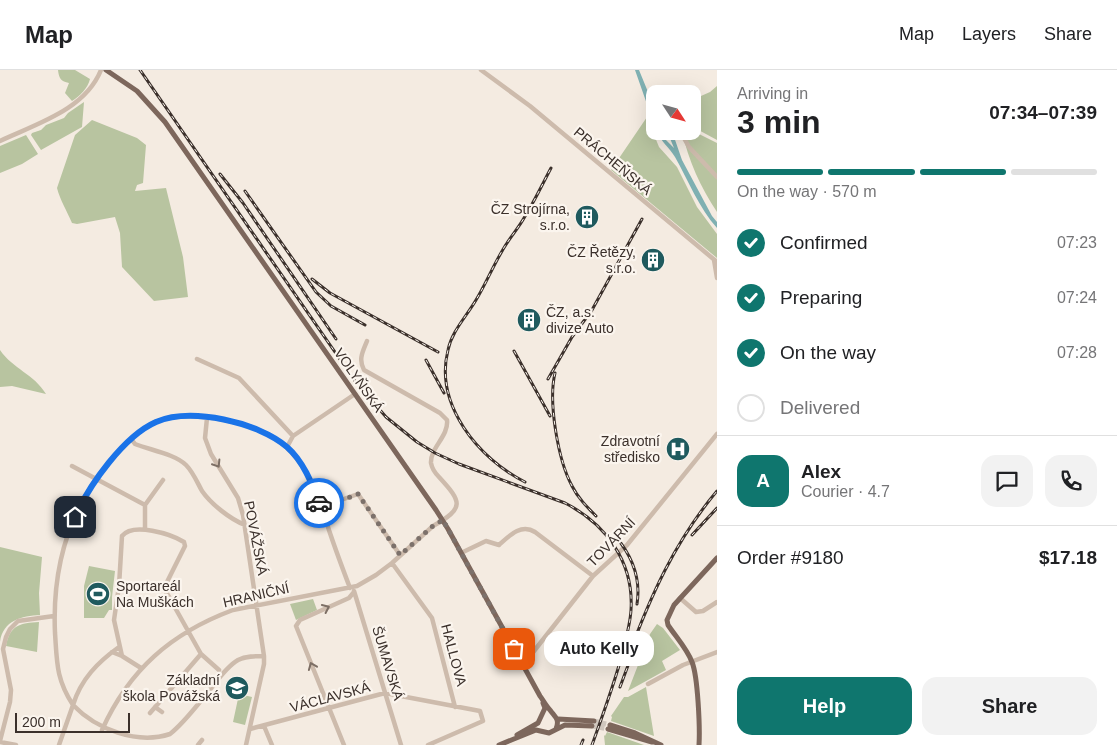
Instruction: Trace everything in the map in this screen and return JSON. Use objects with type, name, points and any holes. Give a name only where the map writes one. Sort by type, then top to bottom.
[{"type":"main road","name":"VOLYŇSKÁ","points":[[106,70],[137,91],[168,126],[443,520],[540,696],[545,708],[542,715]]},
{"type":"main road","points":[[699,745],[699,722],[692,662],[668,625],[667,620],[669,612],[680,598],[717,558]]},
{"type":"main road","name":"VOLYŇSKÁ","points":[[540,696],[556,717]]},
{"type":"main road","points":[[494,745],[538,723],[542,715],[548,713],[556,717],[593,724],[566,725],[549,733],[536,730],[499,745]]},
{"type":"main road","points":[[556,717],[556,729]]},
{"type":"main road","points":[[538,723],[541,730]]},
{"type":"main road","points":[[609,727],[635,733],[662,745]]},
{"type":"street","points":[[0,141],[58,114],[77,102],[94,85],[102,70]]},
{"type":"street","name":"PRÁCHEŇSKÁ","points":[[481,70],[530,106],[716,261],[717,278]]},
{"type":"street","points":[[686,140],[717,177]]},
{"type":"street","name":"HRANIČNÍ","points":[[102,730],[121,695],[142,668],[161,650],[188,630],[213,617],[233,610],[352,589],[376,575],[454,510],[457,501],[453,492],[434,471],[431,463],[447,428],[447,420],[440,413],[364,370],[361,364],[361,357],[368,341]]},
{"type":"street","points":[[197,359],[239,378],[293,436]]},
{"type":"street","points":[[287,447],[293,436],[355,394]]},
{"type":"street","name":"ŠUMAVSKÁ","points":[[120,739],[94,725],[73,705],[59,680],[56,665],[54,616],[56,580],[65,540],[79,507],[96,479],[118,452],[154,423],[168,418],[206,418],[235,422],[262,431],[287,447],[305,471],[352,589],[401,745]]},
{"type":"street","name":"POVÁŽSKÁ","points":[[206,418],[205,438],[211,454],[238,498],[257,605],[264,656],[250,729]]},
{"type":"street","name":"TOVÁRNÍ","points":[[523,665],[593,576],[627,545],[717,435]]},
{"type":"street","points":[[132,440],[135,444],[176,457],[182,461],[204,493],[237,522],[244,525]]},
{"type":"street","points":[[72,466],[145,505]]},
{"type":"street","points":[[145,529],[145,505],[163,480]]},
{"type":"street","points":[[321,508],[358,494],[400,555]]},
{"type":"street","points":[[122,656],[114,620],[119,586],[122,536],[127,532],[145,529],[182,540],[185,544],[164,588]]},
{"type":"street","points":[[461,553],[486,541],[499,545],[518,530],[529,529],[536,532],[593,576]]},
{"type":"street","name":"HALLOVA","points":[[392,562],[432,618],[455,707]]},
{"type":"street","points":[[119,586],[164,588]]},
{"type":"street","points":[[164,588],[201,654],[219,670]]},
{"type":"street","name":"HRANIČNÍ","points":[[328,708],[296,628],[300,620],[348,598],[352,589]]},
{"type":"street","points":[[680,598],[696,612],[703,611],[717,602]]},
{"type":"street","points":[[16,745],[0,742],[11,690],[3,649],[6,637],[10,628],[18,621],[54,616]]},
{"type":"street","points":[[59,745],[82,684],[93,668],[120,647]]},
{"type":"street","points":[[112,652],[142,668]]},
{"type":"street","points":[[648,684],[683,665],[717,652]]},
{"type":"street","points":[[150,713],[201,654]]},
{"type":"street","points":[[150,743],[169,735],[180,725],[233,663],[248,657],[264,656]]},
{"type":"street","name":"VÁCLAVSKÁ","points":[[250,729],[385,693],[480,711],[483,721],[428,745]]},
{"type":"street","points":[[156,707],[162,712]]},
{"type":"street","points":[[328,708],[344,745]]},
{"type":"street","points":[[264,726],[272,745]]},
{"type":"street","points":[[246,745],[250,729]]},
{"type":"street","points":[[198,745],[202,740]]},
{"type":"green space","points":[[58,70],[75,70],[90,79],[83,92],[72,101],[65,93],[69,83],[61,79]]},
{"type":"green space","points":[[717,86],[717,140],[701,131],[701,96]]},
{"type":"green space","points":[[84,102],[82,127],[41,150],[31,135],[32,133],[64,118]]},
{"type":"green space","points":[[646,118],[646,140],[656,140],[659,147],[677,167],[697,207],[717,234],[717,258],[611,170]]},
{"type":"green space","points":[[92,120],[137,138],[146,145],[143,183],[137,185],[135,191],[166,188],[183,257],[188,297],[154,301],[122,267],[120,233],[115,217],[77,224],[72,223],[57,188],[75,135]]},
{"type":"green space","points":[[26,135],[38,154],[22,164],[0,173],[0,146]]},
{"type":"green space","points":[[701,135],[717,143],[717,212],[696,173],[684,140],[701,140]]},
{"type":"green space","points":[[0,350],[5,357],[36,381],[46,394],[12,386],[0,387]]},
{"type":"green space","points":[[0,547],[42,557],[39,593],[40,615],[20,618],[9,624],[0,642]]},
{"type":"green space","name":"Sportareál Na Muškách","points":[[89,566],[115,571],[112,610],[109,610],[104,618],[84,618],[84,586]]},
{"type":"green space","points":[[313,599],[317,610],[296,620],[290,604]]},
{"type":"green space","points":[[39,622],[37,652],[6,646],[10,634],[17,626]]},
{"type":"green space","points":[[657,624],[663,628],[680,650],[662,661],[666,670],[628,691],[650,634]]},
{"type":"green space","points":[[646,687],[654,736],[611,721],[611,716],[624,697],[628,697]]},
{"type":"green space","points":[[239,694],[252,697],[245,725],[233,722]]},
{"type":"green space","points":[[607,732],[644,745],[605,745],[604,735]]},
{"type":"water","points":[[635,70],[639,70],[646,87],[646,101]]},
{"type":"water","points":[[662,140],[666,140],[674,148],[671,140],[675,140],[682,160],[717,222],[717,228],[694,194],[675,157]]},
{"type":"tunnel","points":[[594,721],[610,725]]},
{"type":"tunnel","points":[[592,726],[608,729]]},
{"type":"railway","points":[[140,70],[355,381],[386,417],[417,442],[435,453],[459,464],[565,503],[593,522],[605,533],[614,546],[628,576],[631,592],[631,610],[627,636],[617,672],[592,745]]},
{"type":"railway","points":[[525,482],[508,472],[492,459],[477,445],[464,428],[454,410],[448,391],[445,371],[448,350],[453,337],[503,250],[528,212],[551,168]]},
{"type":"railway","points":[[220,174],[243,203],[336,339]]},
{"type":"railway","points":[[245,191],[316,292],[331,306],[365,325]]},
{"type":"railway","points":[[548,379],[572,337],[592,310],[642,219]]},
{"type":"railway","points":[[312,279],[330,293],[438,352]]},
{"type":"railway","points":[[514,351],[550,416]]},
{"type":"railway","points":[[426,360],[444,393]]},
{"type":"railway","points":[[555,373],[553,385],[554,415],[562,461],[574,490],[596,516]]},
{"type":"railway","points":[[628,657],[645,613],[665,570],[688,530],[717,491]]},
{"type":"railway","points":[[692,535],[717,508]]},
{"type":"railway","points":[[616,537],[627,552],[634,568],[638,586],[637,604]]},
{"type":"railway","points":[[620,687],[633,652]]},
{"type":"railway","points":[[581,745],[583,740]]},
{"type":"way so far","points":[[319,503],[321,508],[358,494],[400,555],[433,526],[443,520],[514,649]]},
{"type":"place","name":"ČZ Strojírna, s.r.o.","points":[[587,217]]},
{"type":"place","name":"ČZ Řetězy, s.r.o.","points":[[653,260]]},
{"type":"place","name":"ČZ, a.s. divize Auto","points":[[529,320]]},
{"type":"place","name":"Zdravotní středisko","points":[[678,449]]},
{"type":"place","name":"Sportareál Na Muškách","points":[[98,594]]},
{"type":"place","name":"Auto Kelly","points":[[514,649]]},
{"type":"place","name":"Základní škola Povážská","points":[[237,688]]},
{"type":"route","points":[[75,517],[92,485],[123,447],[154,423],[168,418],[206,418],[235,422],[262,431],[287,447],[301,464],[319,503]]}]
